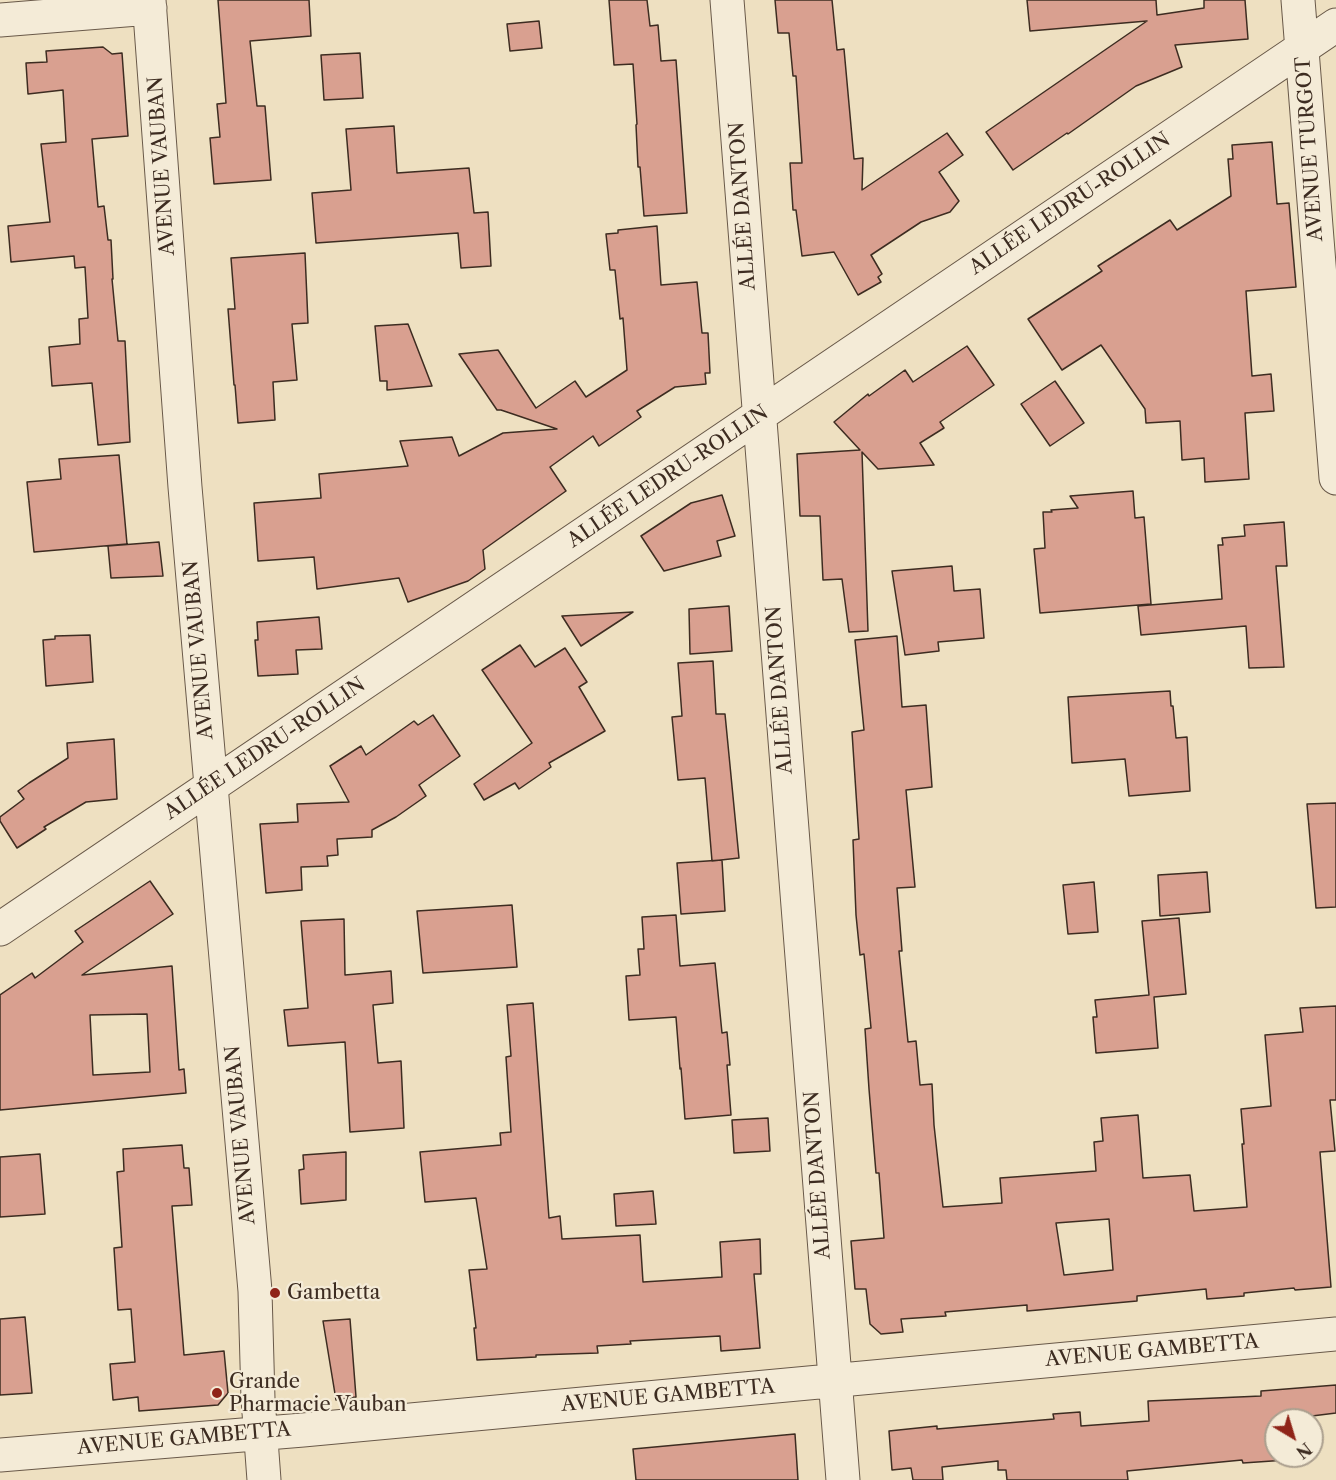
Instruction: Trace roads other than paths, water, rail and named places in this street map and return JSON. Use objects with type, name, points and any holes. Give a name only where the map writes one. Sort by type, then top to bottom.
[{"type":"street","name":"ALLÉE DANTON","points":[[727,0],[843,1480]]},
{"type":"street","name":"AVENUE TURGOT","points":[[1298,0],[1336,478]]},
{"type":"street","points":[[0,20],[150,4]]},
{"type":"street","name":"AVENUE VAUBAN","points":[[150,4],[185,487],[255,1291],[264,1480]]},
{"type":"street","name":"ALLÉE LEDRU-ROLLIN","points":[[0,929],[1336,24]]},
{"type":"street","name":"AVENUE GAMBETTA","points":[[0,1455],[1336,1334]]},
{"type":"place","name":"Gambetta","points":[[275,1293]]},
{"type":"place","name":"Grande Pharmacie Vauban","points":[[217,1393]]}]
